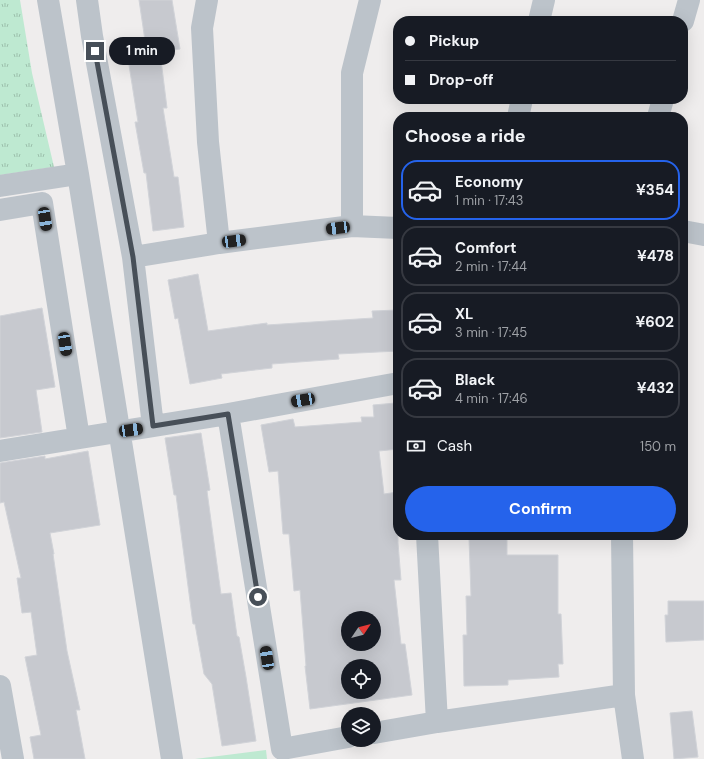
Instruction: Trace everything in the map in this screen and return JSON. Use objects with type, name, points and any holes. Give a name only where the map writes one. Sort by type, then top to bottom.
[{"type":"street","points":[[48,0],[120,431],[172,759]]},
{"type":"street","points":[[87,0],[92,36],[133,257],[153,426]]},
{"type":"street","points":[[207,0],[202,28],[208,142],[219,243]]},
{"type":"street","points":[[352,226],[352,73],[370,0]]},
{"type":"street","points":[[540,16],[544,0]]},
{"type":"street","points":[[684,16],[688,0]]},
{"type":"street","points":[[0,186],[78,174]]},
{"type":"street","points":[[0,210],[42,203],[79,438]]},
{"type":"street","points":[[133,257],[219,243],[352,226],[393,228]]},
{"type":"street","points":[[688,232],[704,235]]},
{"type":"street","points":[[0,451],[228,414],[393,384]]},
{"type":"street","points":[[228,414],[282,749],[341,738]]},
{"type":"street","points":[[427,540],[437,722]]},
{"type":"street","points":[[622,540],[624,694],[633,759]]},
{"type":"street","points":[[0,686],[13,759]]},
{"type":"street","points":[[381,732],[624,694]]},
{"type":"green space","points":[[0,0],[20,0],[32,73],[54,167],[0,175]]},
{"type":"green space","points":[[266,750],[267,759],[195,759]]},
{"type":"building","points":[[139,0],[172,0],[180,49],[147,54]]},
{"type":"building","points":[[161,60],[167,108],[163,108],[174,177],[178,177],[184,227],[153,231],[146,173],[144,173],[135,122],[138,122],[129,65]]},
{"type":"building","points":[[198,274],[208,331],[267,323],[267,325],[373,318],[372,311],[393,310],[393,351],[338,354],[339,359],[272,364],[272,368],[221,374],[222,378],[190,384],[178,318],[175,319],[168,280]]},
{"type":"building","points":[[42,308],[55,387],[36,390],[42,432],[0,438],[0,316]]},
{"type":"building","points":[[393,403],[393,450],[379,451],[384,494],[393,493],[393,540],[398,540],[401,580],[394,580],[401,644],[405,644],[412,695],[310,709],[305,666],[300,590],[294,591],[289,534],[283,534],[278,471],[269,472],[261,425],[293,419],[295,427],[362,422],[361,417],[374,417],[373,405]]},
{"type":"building","points":[[201,433],[210,490],[207,491],[221,594],[231,593],[237,636],[239,637],[256,741],[222,746],[212,684],[204,674],[195,624],[193,624],[176,495],[174,495],[165,438]]},
{"type":"building","points":[[88,451],[100,525],[50,533],[67,651],[80,710],[76,710],[85,759],[34,759],[30,737],[41,735],[25,657],[37,655],[31,612],[22,613],[17,578],[21,578],[4,502],[0,503],[0,463],[45,456],[45,459]]},
{"type":"building","points":[[469,540],[507,540],[507,555],[558,555],[558,614],[561,614],[563,664],[558,664],[559,677],[508,680],[508,685],[464,686],[463,635],[467,635],[466,596],[471,596]]},
{"type":"building","points":[[668,601],[704,601],[704,640],[666,642],[665,615],[668,615]]},
{"type":"building","points":[[692,711],[698,757],[674,759],[670,713]]},
{"type":"route","points":[[95,51],[133,257],[153,426],[228,414],[258,597]]}]
